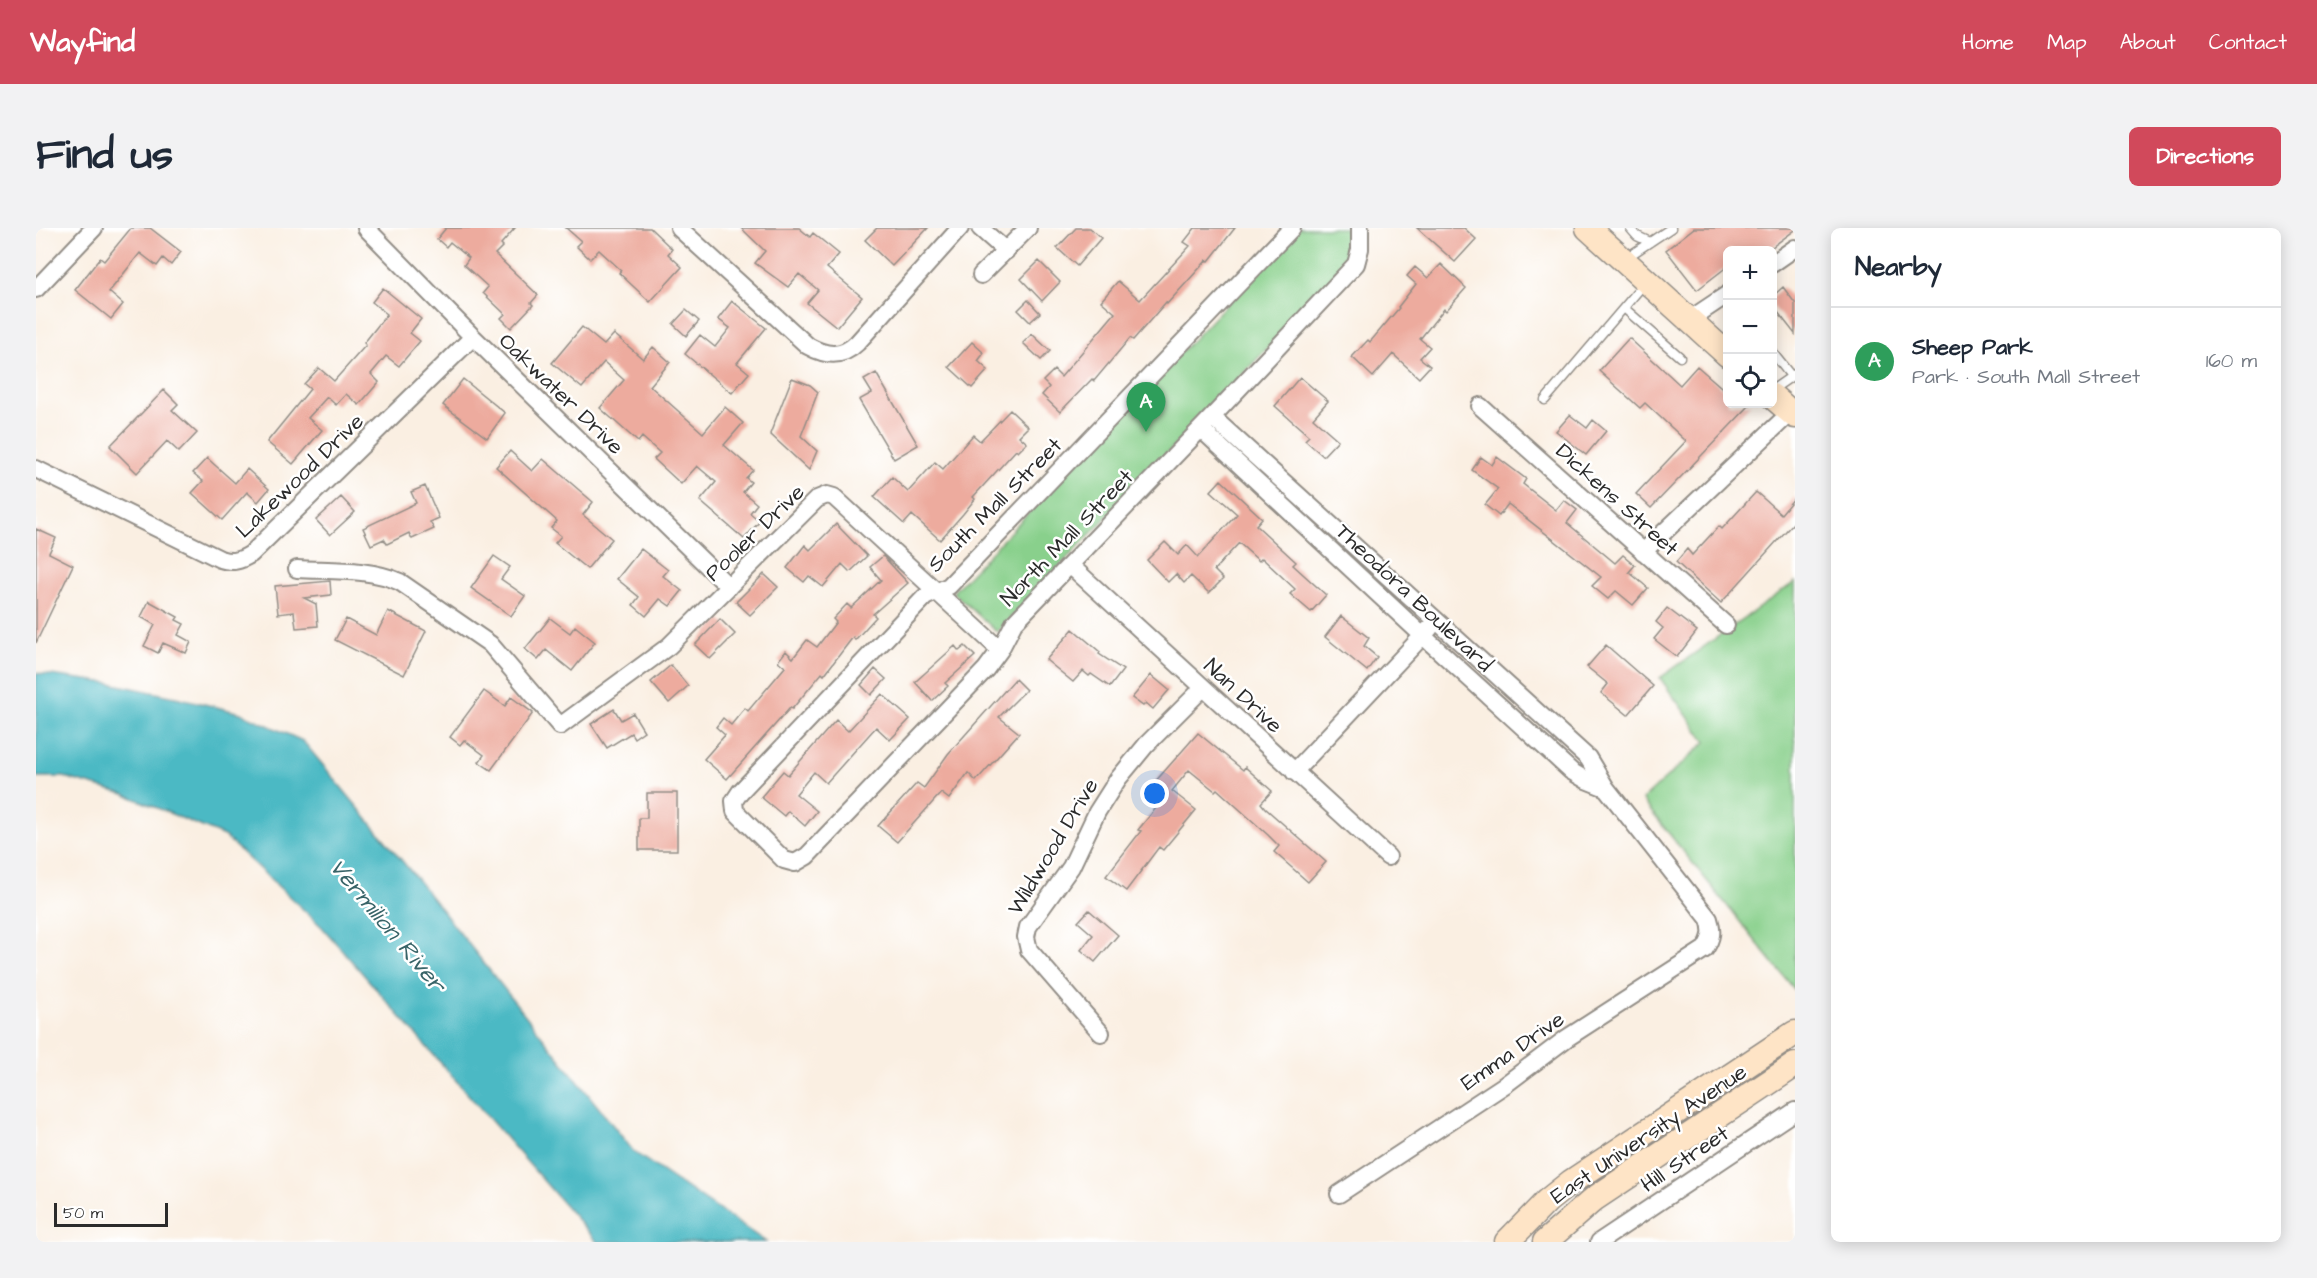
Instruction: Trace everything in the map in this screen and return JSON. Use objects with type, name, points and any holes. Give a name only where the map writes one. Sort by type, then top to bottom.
[{"type":"main road","points":[[1590,229],[1727,354]]},
{"type":"main road","points":[[1777,400],[1793,414]]},
{"type":"main road","name":"East University Avenue","points":[[1507,1242],[1524,1223],[1570,1182],[1795,1033]]},
{"type":"main road","name":"East University Avenue","points":[[1545,1242],[1594,1199],[1795,1065]]},
{"type":"main road","points":[[1524,1223],[1545,1242]]},
{"type":"street","points":[[36,289],[94,228]]},
{"type":"street","name":"Oakwater Drive","points":[[366,228],[473,337],[729,587]]},
{"type":"street","points":[[680,228],[808,346],[820,353],[832,355],[842,353],[857,343],[960,228]]},
{"type":"street","points":[[980,228],[1006,251]]},
{"type":"street","points":[[981,275],[1028,228]]},
{"type":"street","name":"South Mall Street","points":[[759,837],[735,811],[736,797],[926,597],[949,586],[1292,228]]},
{"type":"street","name":"North Mall Street","points":[[759,837],[789,863],[795,863],[807,856],[986,669],[1000,650],[1014,623],[1071,566],[1356,264],[1360,249],[1360,228]]},
{"type":"street","points":[[1777,261],[1795,248]]},
{"type":"street","points":[[1689,320],[1723,297]]},
{"type":"street","name":"Lakewood Drive","points":[[36,469],[220,559],[241,561],[251,555],[473,337]]},
{"type":"street","name":"Dickens Street","points":[[1480,406],[1726,625]]},
{"type":"street","points":[[1643,552],[1793,414]]},
{"type":"street","name":"Theodora Boulevard","points":[[1207,423],[1437,621],[1588,758],[1606,788],[1709,919],[1712,927],[1710,942]]},
{"type":"street","name":"Theodora Boulevard","points":[[1207,423],[1422,636],[1571,771],[1606,788]]},
{"type":"street","name":"Pooler Drive","points":[[297,569],[376,575],[400,582],[490,644],[560,726],[669,646],[817,499],[827,495],[834,497],[1000,650]]},
{"type":"street","name":"Nan Drive","points":[[1071,566],[1388,857]]},
{"type":"street","points":[[1294,772],[1437,621]]},
{"type":"street","name":"Wildwood Drive","points":[[1101,1033],[1029,950],[1026,937],[1028,927],[1071,867],[1097,812],[1118,779],[1146,746],[1203,688]]},
{"type":"street","name":"Emma Drive","points":[[1339,1194],[1506,1084],[1567,1038],[1705,949],[1710,942]]},
{"type":"street","name":"Hill Street","points":[[1599,1242],[1795,1111]]},
{"type":"lane","points":[[1630,228],[1637,236],[1650,242]]},
{"type":"lane","points":[[1623,260],[1671,228]]},
{"type":"lane","points":[[1545,400],[1647,281]]},
{"type":"lane","points":[[1623,308],[1680,357]]},
{"type":"lane","points":[[1775,354],[1793,375],[1777,387]]},
{"type":"green space","points":[[1299,228],[1345,228],[1349,240],[1349,251],[1339,273],[997,632],[953,592]]},
{"type":"green space","points":[[1795,582],[1795,990],[1642,800],[1706,742],[1660,678]]},
{"type":"water","name":"Vermilion River","points":[[36,673],[109,683],[241,713],[303,741],[413,874],[634,1152],[766,1242],[597,1242],[322,927],[224,836],[124,794],[64,777],[36,777]]},
{"type":"building","points":[[131,228],[150,228],[181,252],[171,265],[163,258],[157,266],[140,253],[109,292],[123,304],[111,319],[75,290],[100,258],[104,261]]},
{"type":"building","points":[[446,228],[515,228],[495,254],[538,295],[531,303],[533,305],[511,328],[501,318],[505,314],[483,293],[488,287],[464,265],[469,258],[450,242],[446,247],[437,239]]},
{"type":"building","points":[[566,228],[650,228],[672,249],[668,254],[682,267],[650,302],[619,273],[621,270],[599,250],[590,259],[576,246],[581,241]]},
{"type":"building","points":[[741,228],[799,228],[810,237],[813,233],[839,254],[827,268],[862,297],[837,327],[807,303],[818,290],[799,274],[788,287],[755,263],[765,251]]},
{"type":"building","points":[[877,228],[928,228],[892,266],[865,240]]},
{"type":"building","points":[[1076,228],[1090,228],[1101,238],[1077,266],[1057,248]]},
{"type":"building","points":[[1195,228],[1235,228],[1209,261],[1207,260],[1167,304],[1166,302],[1133,340],[1130,338],[1094,381],[1092,379],[1060,412],[1042,395],[1049,387],[1043,381],[1054,370],[1061,377],[1115,313],[1101,301],[1118,281],[1140,300],[1190,246],[1184,242]]},
{"type":"building","points":[[1417,228],[1464,228],[1476,239],[1455,262]]},
{"type":"building","points":[[1694,228],[1795,228],[1773,246],[1723,246],[1723,270],[1697,290],[1666,250]]},
{"type":"building","points":[[1039,261],[1060,282],[1042,301],[1021,279]]},
{"type":"building","points":[[1441,264],[1466,288],[1446,311],[1444,309],[1420,339],[1430,347],[1420,358],[1430,366],[1419,378],[1393,354],[1373,377],[1352,357],[1368,340],[1370,342],[1416,284],[1407,276],[1415,267],[1428,278]]},
{"type":"building","points":[[1783,287],[1795,303],[1795,334],[1777,311],[1777,292]]},
{"type":"building","points":[[383,288],[421,319],[410,333],[420,341],[399,366],[386,356],[371,374],[379,382],[359,405],[346,394],[336,405],[327,397],[308,418],[322,430],[293,464],[267,442],[310,389],[304,384],[319,368],[334,381],[366,345],[364,343],[387,314],[372,302]]},
{"type":"building","points":[[1028,300],[1040,313],[1030,322],[1018,310]]},
{"type":"building","points":[[732,301],[766,328],[737,363],[749,373],[732,393],[685,354],[700,335],[715,347],[730,328],[718,319]]},
{"type":"building","points":[[686,310],[699,321],[686,336],[673,324]]},
{"type":"building","points":[[582,327],[604,345],[614,334],[643,359],[653,347],[670,362],[650,386],[703,433],[725,407],[743,423],[724,445],[753,470],[746,478],[751,482],[743,492],[757,504],[750,513],[760,521],[744,539],[700,501],[716,482],[697,466],[681,484],[654,459],[660,453],[642,437],[638,442],[600,408],[624,380],[604,362],[582,388],[552,363]]},
{"type":"building","points":[[1032,334],[1050,351],[1041,360],[1023,343]]},
{"type":"building","points":[[1629,338],[1680,385],[1697,366],[1723,389],[1723,408],[1747,408],[1651,508],[1636,494],[1686,441],[1645,403],[1640,408],[1599,371]]},
{"type":"building","points":[[972,342],[984,353],[978,361],[988,370],[972,388],[949,367]]},
{"type":"building","points":[[876,373],[918,445],[894,459],[859,400],[872,393],[864,380]]},
{"type":"building","points":[[1300,377],[1328,401],[1313,418],[1338,440],[1323,456],[1305,440],[1309,436],[1275,406]]},
{"type":"building","points":[[792,378],[810,385],[818,392],[801,436],[817,451],[809,470],[770,434]]},
{"type":"building","points":[[463,379],[505,413],[487,438],[443,405]]},
{"type":"building","points":[[164,390],[178,404],[172,410],[197,433],[179,452],[167,441],[137,473],[110,446]]},
{"type":"building","points":[[1010,410],[1028,427],[1019,436],[1027,443],[1018,452],[1016,450],[973,497],[975,499],[940,540],[912,515],[904,524],[874,497],[892,477],[908,492],[935,462],[943,469],[973,435],[980,441]]},
{"type":"building","points":[[1570,415],[1587,428],[1593,420],[1606,431],[1586,455],[1556,431]]},
{"type":"building","points":[[510,451],[532,471],[543,459],[593,502],[583,515],[612,539],[587,569],[555,543],[561,536],[551,528],[557,521],[496,467]]},
{"type":"building","points":[[1481,457],[1492,465],[1497,457],[1526,479],[1523,484],[1556,510],[1564,500],[1577,510],[1567,523],[1615,563],[1623,555],[1635,565],[1629,572],[1648,588],[1633,605],[1616,591],[1608,599],[1592,586],[1601,577],[1508,504],[1499,516],[1485,505],[1498,489],[1472,470]]},
{"type":"building","points":[[207,458],[235,483],[247,469],[269,489],[258,502],[247,492],[222,520],[192,493],[203,481],[193,473]]},
{"type":"building","points":[[1221,480],[1262,518],[1256,525],[1296,562],[1293,565],[1326,595],[1311,612],[1290,594],[1295,589],[1262,558],[1259,561],[1239,543],[1214,570],[1223,579],[1209,593],[1191,576],[1184,583],[1176,574],[1168,582],[1147,560],[1165,542],[1178,555],[1187,545],[1198,557],[1237,514],[1211,491]]},
{"type":"building","points":[[425,486],[439,518],[430,522],[434,529],[412,539],[409,533],[387,544],[384,539],[371,545],[363,528],[416,503],[411,492]]},
{"type":"building","points":[[1756,492],[1781,514],[1795,497],[1795,521],[1721,603],[1676,562],[1687,549],[1692,555],[1719,526],[1722,529]]},
{"type":"building","points":[[341,497],[355,512],[330,535],[316,520]]},
{"type":"building","points":[[836,524],[867,556],[850,572],[842,564],[823,587],[809,576],[804,582],[787,568],[805,545],[810,550]]},
{"type":"building","points":[[36,529],[56,538],[49,553],[73,565],[36,643]]},
{"type":"building","points":[[641,549],[668,570],[663,576],[682,591],[670,606],[660,599],[646,616],[633,605],[639,597],[617,579]]},
{"type":"building","points":[[494,556],[510,567],[501,579],[525,596],[511,616],[471,588]]},
{"type":"building","points":[[883,556],[908,583],[873,614],[876,617],[855,640],[853,637],[824,675],[822,673],[727,779],[704,759],[725,735],[716,727],[723,718],[731,725],[745,708],[748,711],[785,667],[778,661],[786,651],[793,658],[807,640],[817,647],[836,622],[833,619],[847,604],[851,608],[881,580],[870,567]]},
{"type":"building","points":[[764,574],[778,587],[750,615],[736,602]]},
{"type":"building","points":[[330,581],[331,595],[304,598],[316,604],[318,626],[296,628],[294,612],[278,614],[275,586]]},
{"type":"building","points":[[149,601],[178,617],[176,620],[184,624],[178,635],[191,642],[186,653],[163,643],[158,653],[144,646],[155,625],[141,617]]},
{"type":"building","points":[[1667,608],[1697,631],[1677,657],[1654,639],[1663,628],[1656,622]]},
{"type":"building","points":[[388,611],[426,631],[404,675],[335,640],[346,619],[376,635]]},
{"type":"building","points":[[1341,616],[1369,638],[1364,646],[1377,657],[1367,671],[1325,637]]},
{"type":"building","points":[[550,618],[570,633],[575,626],[595,642],[572,671],[546,650],[538,660],[525,649]]},
{"type":"building","points":[[720,619],[735,634],[710,659],[695,645]]},
{"type":"building","points":[[1073,629],[1100,652],[1099,654],[1123,670],[1110,687],[1083,671],[1073,682],[1046,660]]},
{"type":"building","points":[[1606,645],[1653,686],[1628,715],[1601,693],[1608,684],[1587,667]]},
{"type":"building","points":[[955,646],[959,651],[965,646],[975,656],[945,683],[948,686],[932,701],[915,682]]},
{"type":"building","points":[[671,665],[688,686],[669,703],[651,682]]},
{"type":"building","points":[[875,669],[886,679],[871,695],[861,685]]},
{"type":"building","points":[[1151,675],[1169,690],[1153,709],[1146,703],[1143,706],[1132,698]]},
{"type":"building","points":[[1015,679],[1026,690],[999,717],[1019,733],[976,781],[968,773],[949,799],[941,793],[897,842],[878,826],[917,783],[924,788],[948,754]]},
{"type":"building","points":[[484,691],[505,706],[511,697],[533,713],[491,770],[479,762],[484,755],[464,740],[460,745],[450,737]]},
{"type":"building","points":[[882,694],[910,719],[890,740],[876,727],[826,783],[814,772],[796,794],[817,811],[805,826],[788,811],[784,816],[761,797],[783,771],[788,775],[836,720],[848,731]]},
{"type":"building","points":[[614,709],[621,720],[633,713],[644,731],[634,738],[631,733],[607,748],[591,724]]},
{"type":"building","points":[[1198,733],[1243,770],[1245,767],[1272,791],[1261,803],[1326,862],[1308,882],[1274,852],[1279,846],[1268,835],[1217,789],[1215,791],[1189,770],[1172,791],[1196,810],[1163,850],[1159,847],[1126,891],[1106,876],[1161,802],[1147,791]]},
{"type":"building","points":[[647,793],[677,793],[677,850],[639,850],[639,818],[647,818]]},
{"type":"building","points":[[1089,910],[1118,935],[1095,962],[1081,950],[1093,935],[1078,922]]},
{"type":"place","name":"Sheep Park","points":[[1146,432]]}]
